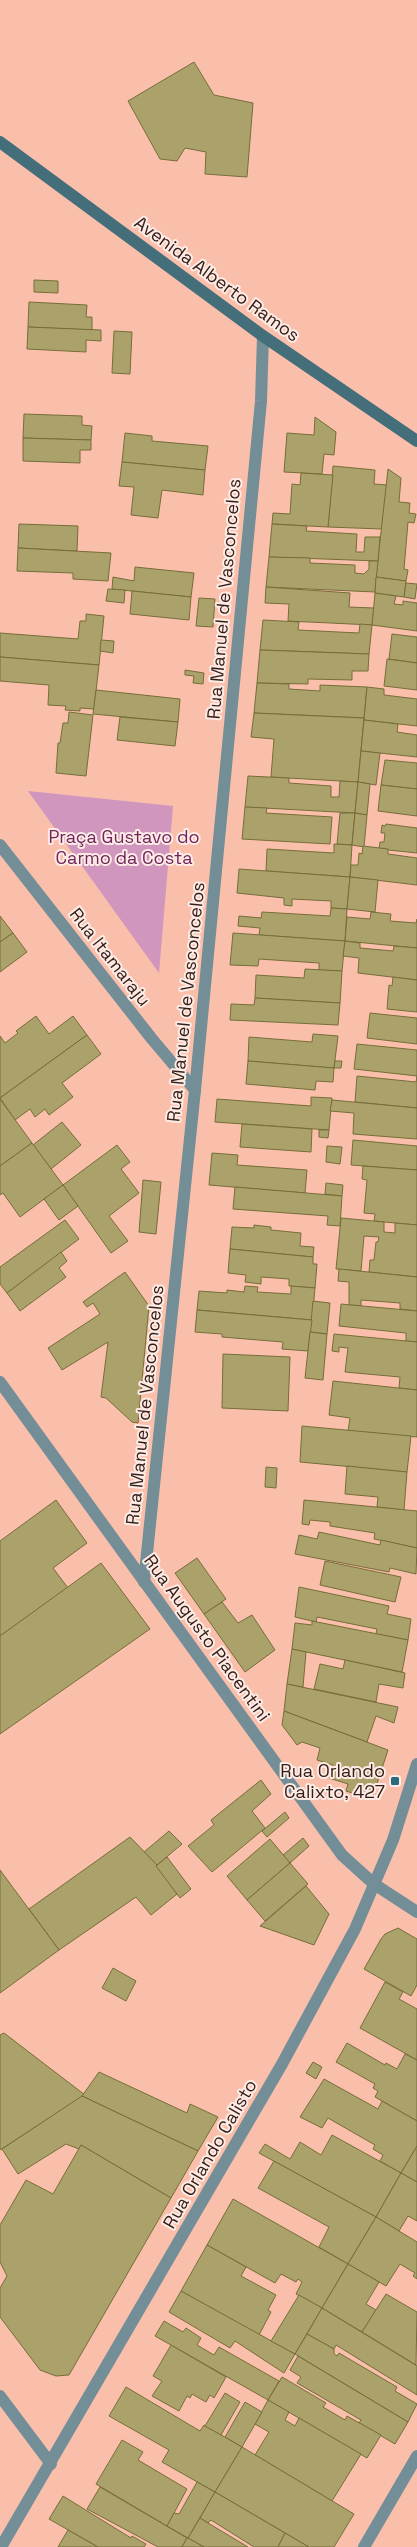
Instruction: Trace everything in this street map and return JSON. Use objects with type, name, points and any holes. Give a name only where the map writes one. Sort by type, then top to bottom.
[{"type":"main road","name":"Avenida Alberto Ramos","points":[[0,142],[263,336],[417,441]]},
{"type":"street","name":"Rua Manuel de Vasconcelos","points":[[144,1582],[195,1090],[260,411],[263,336]]},
{"type":"street","name":"Rua Itamaraju","points":[[0,845],[152,1039],[195,1090]]},
{"type":"street","name":"Rua Augusto Piacentini","points":[[0,1382],[342,1855],[374,1884],[417,1912]]},
{"type":"street","name":"Rua Orlando Calisto","points":[[1,2547],[282,2064],[355,1929],[392,1840],[417,1764]]},
{"type":"street","points":[[0,2396],[51,2464]]},
{"type":"street","points":[[364,2547],[417,2456]]},
{"type":"green space","name":"Praça Gustavo do Carmo da Costa","points":[[28,791],[173,806],[159,973]]},
{"type":"building","points":[[194,62],[214,95],[253,103],[247,177],[205,174],[206,152],[185,148],[177,161],[160,159],[128,101]]},
{"type":"building","points":[[34,280],[58,281],[58,293],[34,292]]},
{"type":"building","points":[[29,302],[87,305],[86,317],[92,317],[92,330],[28,327]]},
{"type":"building","points":[[28,327],[101,330],[101,341],[86,340],[86,352],[27,349]]},
{"type":"building","points":[[114,331],[132,332],[130,374],[112,373]]},
{"type":"building","points":[[24,414],[82,416],[82,425],[92,426],[91,440],[23,438]]},
{"type":"building","points":[[315,417],[336,432],[334,455],[324,454],[322,474],[284,472],[287,433],[314,435]]},
{"type":"building","points":[[125,433],[152,436],[152,441],[208,446],[205,470],[122,462]]},
{"type":"building","points":[[23,438],[91,440],[91,450],[80,450],[80,463],[23,461]]},
{"type":"building","points":[[122,462],[205,470],[203,495],[162,490],[158,518],[131,515],[134,487],[119,486]]},
{"type":"building","points":[[333,466],[375,470],[374,484],[387,485],[382,529],[328,527]]},
{"type":"building","points":[[388,469],[401,478],[399,502],[410,503],[409,513],[416,514],[414,523],[408,522],[404,569],[408,570],[406,581],[376,577]]},
{"type":"building","points":[[301,473],[333,475],[328,527],[272,524],[273,513],[290,514],[292,484],[300,485]]},
{"type":"building","points":[[19,524],[78,526],[77,551],[18,548]]},
{"type":"building","points":[[272,524],[307,526],[306,531],[357,534],[356,552],[364,552],[365,537],[380,537],[378,561],[269,557]]},
{"type":"building","points":[[18,548],[111,553],[108,581],[73,579],[73,573],[17,571]]},
{"type":"building","points":[[269,557],[310,558],[310,563],[355,565],[355,573],[364,574],[369,569],[369,561],[378,561],[375,592],[266,587]]},
{"type":"building","points":[[135,567],[194,573],[191,597],[112,589],[113,577],[134,581]]},
{"type":"building","points":[[376,577],[406,581],[404,597],[375,593]]},
{"type":"building","points":[[406,583],[417,584],[415,599],[404,597]]},
{"type":"building","points":[[266,587],[350,593],[349,607],[374,608],[372,625],[288,621],[289,604],[265,603]]},
{"type":"building","points":[[108,589],[125,590],[124,603],[106,601]]},
{"type":"building","points":[[132,591],[191,597],[189,620],[130,614]]},
{"type":"building","points":[[375,593],[396,596],[394,604],[403,605],[403,601],[417,603],[417,631],[372,625]]},
{"type":"building","points":[[199,598],[215,599],[213,627],[196,626]]},
{"type":"building","points":[[86,614],[104,616],[99,665],[0,657],[0,633],[78,639],[80,621],[86,621]]},
{"type":"building","points":[[263,620],[299,622],[298,630],[359,633],[360,624],[372,625],[369,654],[260,650]]},
{"type":"building","points":[[392,634],[417,637],[417,663],[389,659]]},
{"type":"building","points":[[101,640],[114,641],[113,653],[100,651]]},
{"type":"building","points":[[260,650],[369,654],[368,671],[352,671],[352,680],[308,679],[308,684],[257,683]]},
{"type":"building","points":[[0,657],[99,665],[94,709],[80,708],[80,711],[65,710],[66,706],[48,705],[49,685],[0,681]]},
{"type":"building","points":[[387,659],[417,663],[417,690],[384,686]]},
{"type":"building","points":[[185,670],[204,673],[203,684],[193,683],[194,676],[185,675]]},
{"type":"building","points":[[257,683],[289,684],[289,689],[320,691],[320,685],[367,687],[364,718],[254,713]]},
{"type":"building","points":[[367,687],[384,689],[384,695],[417,699],[417,726],[364,720]]},
{"type":"building","points":[[96,690],[180,699],[178,722],[93,714]]},
{"type":"building","points":[[69,712],[93,715],[86,776],[56,773],[58,743],[60,743],[63,723],[68,723]]},
{"type":"building","points":[[254,713],[364,718],[358,782],[271,777],[274,739],[251,737]]},
{"type":"building","points":[[120,717],[178,722],[175,746],[117,740]]},
{"type":"building","points":[[364,720],[398,724],[397,732],[417,735],[417,757],[361,751]]},
{"type":"building","points":[[361,751],[380,753],[376,785],[358,782]]},
{"type":"building","points":[[385,760],[417,763],[417,789],[381,785]]},
{"type":"building","points":[[248,776],[289,778],[289,783],[331,786],[331,797],[339,797],[340,781],[358,782],[355,813],[245,807]]},
{"type":"building","points":[[358,782],[370,784],[367,815],[355,813]]},
{"type":"building","points":[[381,785],[417,789],[417,816],[378,811]]},
{"type":"building","points":[[245,807],[267,808],[266,813],[332,817],[330,844],[242,839]]},
{"type":"building","points":[[340,813],[355,813],[352,845],[337,844]]},
{"type":"building","points":[[355,813],[367,815],[364,847],[352,845]]},
{"type":"building","points":[[386,824],[417,828],[417,853],[379,849],[380,842],[384,842],[385,833],[381,833],[382,825],[385,826]]},
{"type":"building","points":[[334,844],[352,845],[350,877],[266,871],[267,849],[334,853]]},
{"type":"building","points":[[363,846],[388,849],[388,854],[417,858],[417,885],[350,877],[351,865],[358,865],[359,853],[362,854]]},
{"type":"building","points":[[239,869],[350,877],[347,909],[331,908],[331,901],[292,899],[292,906],[284,905],[284,898],[237,893]]},
{"type":"building","points":[[350,877],[378,880],[375,912],[347,909]]},
{"type":"building","points":[[331,908],[347,909],[345,941],[259,935],[260,928],[238,926],[239,916],[261,918],[262,912],[330,916]]},
{"type":"building","points":[[371,912],[391,914],[390,921],[416,923],[417,919],[417,948],[345,941],[347,917],[370,919]]},
{"type":"building","points":[[0,916],[13,933],[0,942]]},
{"type":"building","points":[[13,933],[27,952],[0,972],[0,942]]},
{"type":"building","points":[[233,933],[345,941],[342,971],[319,970],[319,963],[259,959],[258,966],[230,965]]},
{"type":"building","points":[[345,941],[360,943],[360,948],[393,951],[394,946],[417,948],[417,980],[358,973],[359,958],[343,956]]},
{"type":"building","points":[[305,969],[342,971],[340,1003],[255,998],[256,975],[304,978]]},
{"type":"building","points":[[393,977],[417,980],[417,1012],[387,1009],[389,985],[392,986]]},
{"type":"building","points":[[255,998],[340,1003],[338,1025],[230,1020],[231,1004],[254,1005]]},
{"type":"building","points":[[370,1013],[417,1018],[417,1044],[367,1038]]},
{"type":"building","points":[[36,1016],[49,1034],[73,1016],[87,1035],[0,1098],[0,1036],[5,1043],[18,1033],[16,1031]]},
{"type":"building","points":[[313,1034],[338,1036],[334,1068],[248,1061],[249,1037],[312,1042]]},
{"type":"building","points":[[87,1035],[101,1054],[62,1083],[73,1097],[49,1115],[45,1109],[35,1117],[30,1109],[15,1120],[0,1098]]},
{"type":"building","points":[[357,1044],[417,1050],[417,1076],[354,1069]]},
{"type":"building","points":[[248,1061],[334,1068],[333,1082],[316,1081],[315,1090],[246,1084]]},
{"type":"building","points":[[335,1061],[342,1061],[341,1068],[334,1068]]},
{"type":"building","points":[[357,1076],[416,1082],[417,1076],[417,1108],[355,1102]]},
{"type":"building","points":[[311,1097],[332,1098],[329,1130],[215,1122],[217,1099],[311,1106]]},
{"type":"building","points":[[0,1099],[32,1143],[0,1166]]},
{"type":"building","points":[[332,1100],[417,1108],[417,1139],[353,1134],[354,1113],[330,1111]]},
{"type":"building","points":[[62,1122],[81,1145],[51,1169],[33,1145]]},
{"type":"building","points":[[242,1124],[312,1129],[311,1152],[240,1147]]},
{"type":"building","points":[[319,1130],[329,1130],[328,1138],[319,1137]]},
{"type":"building","points":[[353,1140],[417,1146],[417,1170],[351,1165]]},
{"type":"building","points":[[32,1143],[63,1185],[20,1217],[3,1193],[0,1195],[0,1166]]},
{"type":"building","points":[[117,1145],[130,1162],[121,1169],[139,1193],[109,1216],[128,1241],[111,1253],[63,1185]]},
{"type":"building","points":[[327,1146],[342,1147],[340,1164],[326,1162]]},
{"type":"building","points":[[212,1153],[238,1155],[237,1165],[307,1170],[305,1193],[209,1185]]},
{"type":"building","points":[[363,1166],[417,1170],[417,1225],[374,1221],[375,1214],[364,1213],[367,1180],[362,1179]]},
{"type":"building","points":[[143,1180],[161,1182],[156,1234],[139,1232]]},
{"type":"building","points":[[326,1183],[343,1185],[342,1196],[325,1194]]},
{"type":"building","points":[[63,1185],[78,1206],[59,1220],[44,1199]]},
{"type":"building","points":[[235,1187],[342,1196],[340,1226],[327,1225],[328,1216],[233,1209]]},
{"type":"building","points":[[341,1218],[384,1222],[384,1232],[395,1233],[395,1223],[417,1225],[417,1277],[369,1272],[370,1260],[374,1260],[376,1242],[378,1242],[379,1237],[364,1236],[361,1271],[336,1269]]},
{"type":"building","points":[[65,1220],[79,1239],[7,1293],[0,1284],[0,1267]]},
{"type":"building","points":[[254,1225],[271,1227],[271,1230],[301,1233],[300,1246],[314,1247],[313,1257],[230,1249],[232,1227],[254,1228]]},
{"type":"building","points":[[230,1249],[313,1257],[313,1264],[317,1264],[315,1288],[289,1286],[289,1279],[261,1277],[261,1284],[245,1282],[246,1275],[228,1273]]},
{"type":"building","points":[[61,1252],[67,1261],[59,1268],[66,1277],[20,1311],[7,1293]]},
{"type":"building","points":[[339,1269],[417,1277],[417,1311],[400,1309],[400,1303],[361,1300],[361,1306],[349,1305],[349,1282],[338,1281]]},
{"type":"building","points":[[125,1272],[149,1306],[138,1423],[132,1422],[106,1398],[101,1397],[108,1342],[62,1370],[48,1348],[100,1314],[93,1303],[87,1307],[83,1302]]},
{"type":"building","points":[[245,1286],[258,1287],[257,1292],[291,1294],[291,1286],[315,1288],[312,1320],[197,1310],[199,1291],[227,1293],[227,1290],[244,1292]]},
{"type":"building","points":[[313,1301],[330,1303],[327,1334],[310,1332]]},
{"type":"building","points":[[341,1304],[417,1311],[417,1342],[406,1341],[406,1333],[339,1326]]},
{"type":"building","points":[[197,1310],[312,1320],[308,1351],[282,1349],[283,1342],[222,1337],[222,1334],[195,1332]]},
{"type":"building","points":[[310,1332],[327,1334],[323,1380],[305,1378]]},
{"type":"building","points":[[334,1334],[417,1342],[417,1390],[399,1388],[400,1377],[345,1372],[348,1348],[339,1347],[339,1352],[332,1351]]},
{"type":"building","points":[[223,1354],[290,1357],[288,1411],[222,1408]]},
{"type":"building","points":[[333,1381],[417,1390],[417,1437],[348,1431],[350,1418],[329,1415]]},
{"type":"building","points":[[302,1426],[411,1436],[407,1472],[300,1462]]},
{"type":"building","points":[[347,1466],[407,1472],[404,1510],[377,1507],[378,1497],[345,1494]]},
{"type":"building","points":[[266,1467],[277,1468],[276,1488],[265,1487]]},
{"type":"building","points":[[56,1500],[87,1543],[53,1568],[68,1588],[0,1636],[0,1541]]},
{"type":"building","points":[[304,1500],[417,1511],[417,1548],[374,1539],[375,1533],[330,1526],[330,1522],[310,1520],[309,1525],[302,1524]]},
{"type":"building","points":[[319,1532],[380,1545],[381,1540],[417,1548],[416,1574],[390,1568],[389,1572],[295,1554],[299,1535],[317,1539]]},
{"type":"building","points":[[197,1558],[226,1599],[204,1614],[175,1573]]},
{"type":"building","points":[[325,1561],[401,1577],[395,1602],[320,1585]]},
{"type":"building","points":[[101,1563],[150,1629],[0,1734],[0,1636]]},
{"type":"building","points":[[299,1587],[389,1606],[387,1614],[411,1619],[408,1640],[376,1634],[377,1629],[317,1617],[316,1622],[295,1617]]},
{"type":"building","points":[[222,1602],[238,1623],[252,1615],[275,1650],[245,1672],[204,1614]]},
{"type":"building","points":[[312,1621],[408,1640],[402,1672],[292,1649],[295,1623],[312,1625]]},
{"type":"building","points":[[292,1649],[306,1652],[303,1687],[287,1684]]},
{"type":"building","points":[[345,1660],[405,1673],[403,1688],[379,1684],[376,1702],[314,1689],[320,1664],[343,1669]]},
{"type":"building","points":[[287,1684],[398,1707],[394,1723],[376,1716],[367,1742],[284,1711]]},
{"type":"building","points":[[284,1711],[388,1750],[372,1799],[346,1791],[348,1784],[329,1778],[333,1765],[317,1760],[320,1748],[302,1742],[297,1745],[282,1725]]},
{"type":"building","points":[[261,1780],[271,1794],[252,1811],[265,1828],[212,1872],[188,1846],[214,1825],[211,1820]]},
{"type":"building","points":[[285,1812],[289,1818],[267,1837],[262,1831]]},
{"type":"building","points":[[169,1831],[182,1844],[157,1865],[144,1852]]},
{"type":"building","points":[[130,1837],[157,1865],[177,1894],[151,1915],[136,1897],[59,1950],[29,1909]]},
{"type":"building","points":[[303,1838],[309,1846],[290,1863],[283,1855]]},
{"type":"building","points":[[270,1839],[290,1863],[247,1900],[227,1876]]},
{"type":"building","points":[[167,1857],[191,1889],[180,1898],[156,1866]]},
{"type":"building","points":[[290,1863],[308,1884],[265,1921],[247,1900]]},
{"type":"building","points":[[0,1870],[59,1950],[0,1993]]},
{"type":"building","points":[[306,1886],[329,1914],[314,1945],[260,1926]]},
{"type":"building","points":[[398,1928],[417,1939],[417,1985],[411,1996],[364,1969],[385,1934]]},
{"type":"building","points":[[113,1968],[136,1981],[126,2001],[102,1988]]},
{"type":"building","points":[[385,1982],[403,1992],[399,1999],[417,2009],[417,2060],[360,2028]]},
{"type":"building","points":[[4,2033],[85,2095],[0,2150],[0,2035]]},
{"type":"building","points":[[347,2043],[385,2065],[386,2063],[397,2069],[405,2054],[417,2060],[417,2121],[375,2097],[378,2091],[373,2088],[375,2084],[336,2062]]},
{"type":"building","points":[[313,2062],[322,2067],[316,2079],[306,2073]]},
{"type":"building","points":[[99,2072],[187,2113],[190,2104],[218,2117],[198,2151],[82,2096]]},
{"type":"building","points":[[324,2079],[378,2109],[382,2101],[417,2121],[417,2146],[401,2173],[380,2161],[383,2155],[373,2149],[375,2145],[328,2118],[322,2128],[300,2117]]},
{"type":"building","points":[[82,2096],[198,2151],[171,2198],[81,2145],[79,2149],[66,2144],[18,2174],[2,2149]]},
{"type":"building","points":[[332,2135],[401,2173],[376,2217],[259,2153],[265,2144],[290,2159],[300,2142],[321,2155]]},
{"type":"building","points":[[81,2145],[171,2198],[69,2375],[56,2376],[40,2370],[0,2317],[0,2288],[7,2276],[0,2262],[0,2225],[26,2180],[53,2194]]},
{"type":"building","points":[[417,2146],[417,2182],[401,2173]]},
{"type":"building","points":[[274,2161],[376,2217],[348,2264],[319,2247],[329,2227],[258,2188]]},
{"type":"building","points":[[401,2173],[417,2182],[417,2221],[408,2216],[399,2231],[376,2217]]},
{"type":"building","points":[[233,2199],[348,2264],[322,2308],[296,2294],[302,2282],[298,2279],[296,2282],[281,2274],[275,2283],[207,2245]]},
{"type":"building","points":[[376,2217],[417,2242],[417,2279],[413,2276],[415,2273],[400,2264],[386,2286],[348,2264]]},
{"type":"building","points":[[207,2245],[246,2267],[241,2276],[276,2295],[268,2310],[271,2312],[259,2335],[181,2291]]},
{"type":"building","points":[[348,2264],[379,2282],[366,2304],[376,2310],[362,2332],[322,2308]]},
{"type":"building","points":[[181,2291],[295,2354],[284,2373],[235,2341],[230,2348],[169,2312]]},
{"type":"building","points":[[386,2294],[417,2312],[416,2365],[362,2332]]},
{"type":"building","points":[[299,2295],[322,2308],[295,2354],[271,2341]]},
{"type":"building","points":[[322,2308],[417,2366],[417,2395],[336,2345],[334,2349],[307,2334]]},
{"type":"building","points":[[164,2321],[183,2332],[186,2328],[201,2338],[197,2345],[214,2355],[219,2347],[279,2381],[268,2400],[155,2336]]},
{"type":"building","points":[[307,2334],[334,2349],[334,2354],[337,2356],[339,2353],[397,2387],[395,2391],[417,2404],[408,2422],[295,2354]]},
{"type":"building","points":[[171,2345],[226,2377],[214,2398],[210,2395],[206,2402],[192,2394],[190,2398],[187,2396],[179,2411],[152,2396],[162,2381],[153,2376]]},
{"type":"building","points":[[298,2356],[408,2422],[395,2444],[359,2423],[361,2420],[297,2383],[301,2377],[290,2370]]},
{"type":"building","points":[[282,2377],[326,2403],[323,2407],[345,2420],[347,2416],[381,2435],[367,2458],[268,2400]]},
{"type":"building","points":[[126,2387],[200,2431],[204,2425],[242,2447],[215,2492],[162,2462],[169,2450],[109,2416]]},
{"type":"building","points":[[225,2393],[240,2402],[221,2435],[205,2426]]},
{"type":"building","points":[[268,2400],[289,2412],[285,2420],[295,2426],[299,2418],[361,2454],[332,2501],[255,2455],[269,2432],[255,2424]]},
{"type":"building","points":[[245,2402],[262,2412],[242,2447],[225,2437]]},
{"type":"building","points":[[122,2440],[143,2452],[138,2460],[187,2489],[167,2526],[96,2484]]},
{"type":"building","points":[[242,2447],[354,2514],[334,2547],[309,2547],[215,2492]]},
{"type":"building","points":[[197,2482],[215,2492],[188,2538],[167,2526],[174,2513],[179,2514]]},
{"type":"building","points":[[100,2487],[187,2538],[182,2547],[158,2547],[87,2509]]},
{"type":"building","points":[[215,2492],[285,2533],[278,2547],[254,2547],[211,2520],[208,2523],[200,2518]]},
{"type":"building","points":[[63,2496],[131,2538],[132,2536],[146,2544],[144,2547],[98,2547],[49,2519]]},
{"type":"building","points":[[200,2518],[248,2547],[204,2547],[188,2538]]},
{"type":"building","points":[[68,2530],[98,2547],[58,2547]]},
{"type":"building","points":[[285,2533],[309,2547],[278,2547]]},
{"type":"building","points":[[188,2538],[204,2547],[182,2547]]},
{"type":"place","name":"Rua Orlando Calixto, 427","points":[[395,1781]]}]
